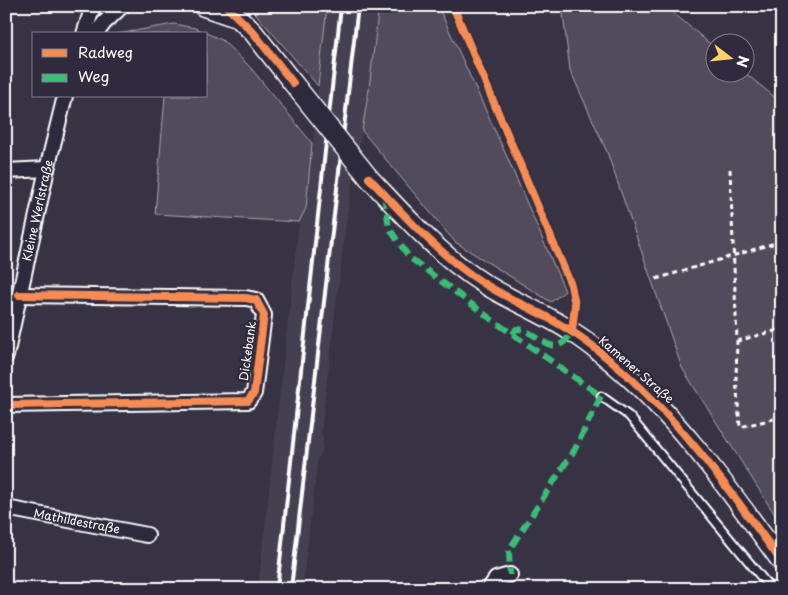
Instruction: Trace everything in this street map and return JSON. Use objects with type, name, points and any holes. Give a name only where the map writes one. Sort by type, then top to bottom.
[{"type":"main road","name":"Kamener Straße","points":[[203,6],[232,12],[253,32],[369,178],[411,223],[458,265],[499,292],[572,332],[611,360],[651,397],[673,419],[782,562]]},
{"type":"street","points":[[85,32],[93,6]]},
{"type":"street","points":[[97,32],[122,6]]},
{"type":"street","name":"Kleine Werlstraße","points":[[6,356],[47,168],[64,98]]},
{"type":"street","points":[[6,171],[47,168]]},
{"type":"street","name":"Dickebank","points":[[6,406],[248,401],[254,393],[264,315],[256,300],[246,298],[19,295]]},
{"type":"street","name":"Mathildestraße","points":[[6,508],[147,535]]},
{"type":"street","points":[[489,589],[496,579],[510,575]]},
{"type":"lane","points":[[601,396],[629,416],[770,589]]},
{"type":"path","points":[[730,170],[737,341],[736,379],[740,427],[782,417]]},
{"type":"path","points":[[656,278],[782,240]]},
{"type":"path","points":[[737,341],[782,329]]},
{"type":"shaded area","points":[[249,6],[327,6],[318,86]]},
{"type":"shaded area","points":[[327,6],[379,6],[369,89],[346,222],[321,431],[323,439],[322,452],[318,458],[302,589],[258,589],[299,222],[306,208]]},
{"type":"shaded area","points":[[379,6],[438,6],[507,157],[565,291],[551,302],[455,242],[362,131]]},
{"type":"shaded area","points":[[562,6],[665,6],[706,40],[706,82],[756,82],[782,103],[782,526],[682,368],[607,152],[570,70]]},
{"type":"shaded area","points":[[174,24],[195,28],[204,32],[128,32]]},
{"type":"shaded area","points":[[208,34],[222,40],[250,67],[312,143],[306,208],[299,222],[155,214],[165,98],[208,98]]},
{"type":"railway","points":[[277,589],[341,6]]},
{"type":"railway","points":[[291,589],[358,6]]},
{"type":"marked path","points":[[384,195],[389,228],[409,257],[491,319],[601,396],[575,449],[509,550],[510,575]]},
{"type":"marked path","points":[[513,334],[516,329],[522,329],[545,343],[556,346],[564,342],[572,331]]},
{"type":"cycle path","points":[[226,6],[253,32],[293,83]]},
{"type":"cycle path","points":[[453,6],[571,285],[575,305],[572,331]]},
{"type":"cycle path","points":[[369,178],[423,234],[467,272],[483,283],[577,335],[602,353],[636,383],[659,406],[702,456],[782,562]]},
{"type":"cycle path","points":[[6,405],[248,401],[254,393],[264,315],[256,300],[246,298],[19,295]]}]
